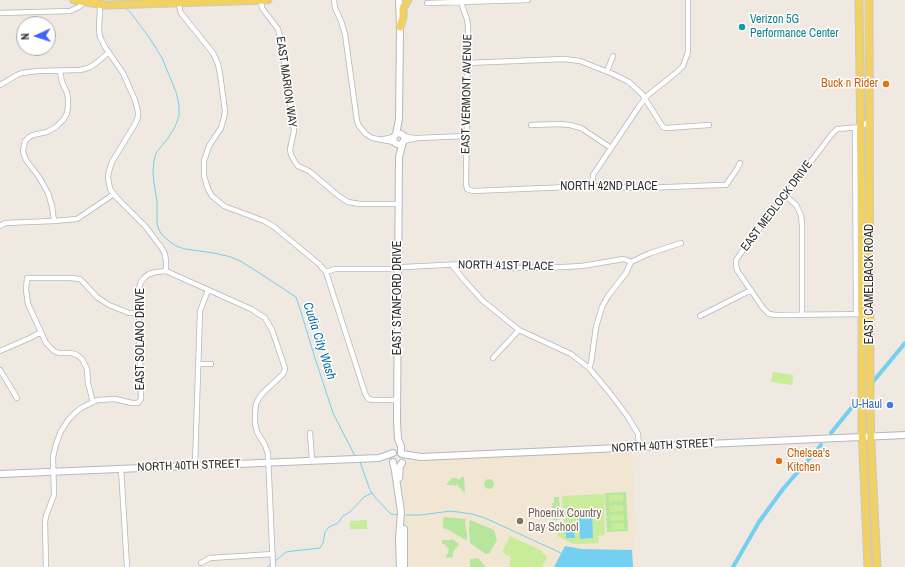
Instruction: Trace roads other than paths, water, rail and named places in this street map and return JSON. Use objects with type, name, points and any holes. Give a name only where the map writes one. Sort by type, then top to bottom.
[{"type":"main road","points":[[74,0],[117,5],[268,0]]},
{"type":"main road","points":[[400,27],[403,17],[403,8],[408,0]]},
{"type":"main road","name":"EAST CAMELBACK ROAD","points":[[859,0],[860,54],[858,127],[862,237],[858,314],[868,567]]},
{"type":"main road","name":"EAST CAMELBACK ROAD","points":[[870,0],[870,393],[877,567]]},
{"type":"main road","points":[[860,54],[870,54]]},
{"type":"main road","points":[[867,544],[876,544]]},
{"type":"street","name":"EAST MARION WAY","points":[[261,0],[262,8],[278,29],[281,40],[294,131],[290,145],[291,155],[295,162],[298,166],[309,171],[348,202],[360,204],[399,204]]},
{"type":"street","points":[[334,0],[335,8],[345,34],[357,122],[361,129],[372,138],[382,139],[466,136]]},
{"type":"street","name":"EAST STANFORD DRIVE","points":[[399,0],[399,268],[397,420],[398,439],[402,454]]},
{"type":"street","points":[[427,3],[528,0]]},
{"type":"street","points":[[592,186],[593,176],[648,94],[683,66],[688,46],[688,0]]},
{"type":"street","name":"EAST VERMONT AVENUE","points":[[461,1],[467,19],[467,189]]},
{"type":"street","points":[[0,13],[70,11],[84,2]]},
{"type":"street","points":[[178,2],[181,13],[213,53],[218,64],[220,74],[225,111],[224,117],[221,128],[209,146],[204,161],[204,176],[212,196],[224,206],[264,221],[273,226],[319,264],[326,272],[368,399],[397,400]]},
{"type":"street","points":[[100,4],[100,37],[123,73],[135,100],[138,112],[138,117],[135,124],[112,162],[108,177],[110,189],[146,227],[161,247],[165,254],[166,271],[251,309],[265,318],[272,330],[284,362],[283,374],[259,398],[256,409],[255,423],[257,432],[265,445],[268,454],[274,567]]},
{"type":"street","points":[[0,85],[22,73],[80,70],[88,68],[109,52]]},
{"type":"street","points":[[607,71],[613,56]]},
{"type":"street","points":[[467,63],[568,59],[580,61],[607,71],[629,82],[642,94],[663,127],[709,125]]},
{"type":"street","points":[[54,221],[48,193],[40,177],[26,160],[23,150],[29,137],[47,132],[56,127],[64,119],[67,113],[68,99],[62,82],[60,70]]},
{"type":"street","points":[[858,127],[870,120]]},
{"type":"street","points":[[531,125],[560,124],[581,128],[611,148]]},
{"type":"street","name":"EAST MEDLOCK DRIVE","points":[[802,314],[776,315],[766,312],[737,270],[736,260],[832,134],[837,129],[858,127]]},
{"type":"street","name":"NORTH 42ND PLACE","points":[[467,189],[473,191],[592,186],[641,188],[726,185],[740,163]]},
{"type":"street","points":[[0,226],[5,223],[77,219],[114,194]]},
{"type":"street","points":[[785,195],[796,205],[801,215],[802,314],[870,314]]},
{"type":"street","name":"NORTH 41ST PLACE","points":[[326,272],[335,269],[393,269],[472,264],[512,268],[544,268],[582,266],[624,259],[631,262],[648,254],[681,243]]},
{"type":"street","points":[[589,368],[596,326],[602,308],[608,296],[626,273],[631,262]]},
{"type":"street","points":[[452,265],[483,301],[519,330],[571,354],[589,368],[610,392],[628,417],[638,434],[639,447]]},
{"type":"street","name":"EAST SOLANO DRIVE","points":[[93,402],[116,399],[138,403],[141,399],[139,288],[141,282],[149,274],[166,271]]},
{"type":"street","points":[[46,567],[45,522],[54,495],[53,465],[55,450],[61,431],[69,419],[81,408],[93,402],[86,369],[82,359],[70,353],[59,353],[54,351],[46,343],[28,304],[26,290],[27,278],[80,279],[96,297],[109,306],[129,313],[139,313]]},
{"type":"street","points":[[195,465],[200,311],[208,290]]},
{"type":"street","points":[[700,316],[751,290]]},
{"type":"street","points":[[493,358],[519,330]]},
{"type":"street","points":[[0,351],[41,332]]},
{"type":"street","points":[[198,364],[210,364]]},
{"type":"street","points":[[0,370],[17,398]]},
{"type":"street","points":[[310,433],[312,460]]},
{"type":"street","name":"NORTH 40TH STREET","points":[[402,454],[421,457],[905,435]]},
{"type":"street","name":"EAST STANFORD DRIVE","points":[[394,453],[398,439]]},
{"type":"street","points":[[400,567],[401,512],[395,471],[391,458],[394,453],[398,452],[402,454],[404,458],[400,466],[399,476],[404,528],[404,567]]},
{"type":"street","name":"NORTH 40TH STREET","points":[[379,458],[394,453]]},
{"type":"street","name":"NORTH 40TH STREET","points":[[402,462],[421,457]]},
{"type":"street","name":"NORTH 40TH STREET","points":[[0,474],[312,460],[379,458],[392,462]]},
{"type":"street","points":[[392,462],[396,464],[402,462]]},
{"type":"street","points":[[121,468],[127,567]]},
{"type":"street","points":[[201,563],[210,558],[273,554]]},
{"type":"water","points":[[579,510],[592,510],[593,538],[580,539]]},
{"type":"water","points":[[565,525],[574,525],[575,538],[566,538],[566,533],[563,533],[563,530],[565,530]]},
{"type":"water","points":[[565,546],[581,549],[632,550],[633,567],[554,567]]},
{"type":"waterway","name":"Cudia City Wash","points":[[124,7],[130,12],[149,37],[162,58],[176,92],[179,105],[179,116],[175,127],[156,153],[154,161],[153,172],[157,201],[157,223],[159,230],[163,236],[176,246],[231,257],[242,262],[296,297],[333,413],[355,456]]},
{"type":"waterway","points":[[862,395],[905,343]]},
{"type":"waterway","points":[[831,433],[857,401]]},
{"type":"waterway","points":[[733,567],[759,522],[783,489],[821,445]]},
{"type":"waterway","name":"Cudia City Wash","points":[[360,462],[370,490],[375,497],[391,514],[398,515]]},
{"type":"waterway","points":[[275,561],[286,552],[320,548],[323,543],[325,532],[329,527],[338,523],[343,516],[350,512],[364,497],[372,493]]},
{"type":"waterway","name":"Cudia City Wash","points":[[406,515],[420,515],[451,511],[472,514],[485,518],[561,553]]},
{"type":"waterway","points":[[267,567],[271,564]]},
{"type":"place","name":"Verizon 5G Performance Center","points":[[742,27]]},
{"type":"place","name":"Buck n Rider","points":[[886,84]]},
{"type":"place","name":"U-Haul","points":[[890,405]]},
{"type":"place","name":"Chelsea's Kitchen","points":[[779,461]]},
{"type":"place","name":"Phoenix Country Day School","points":[[520,521]]}]
